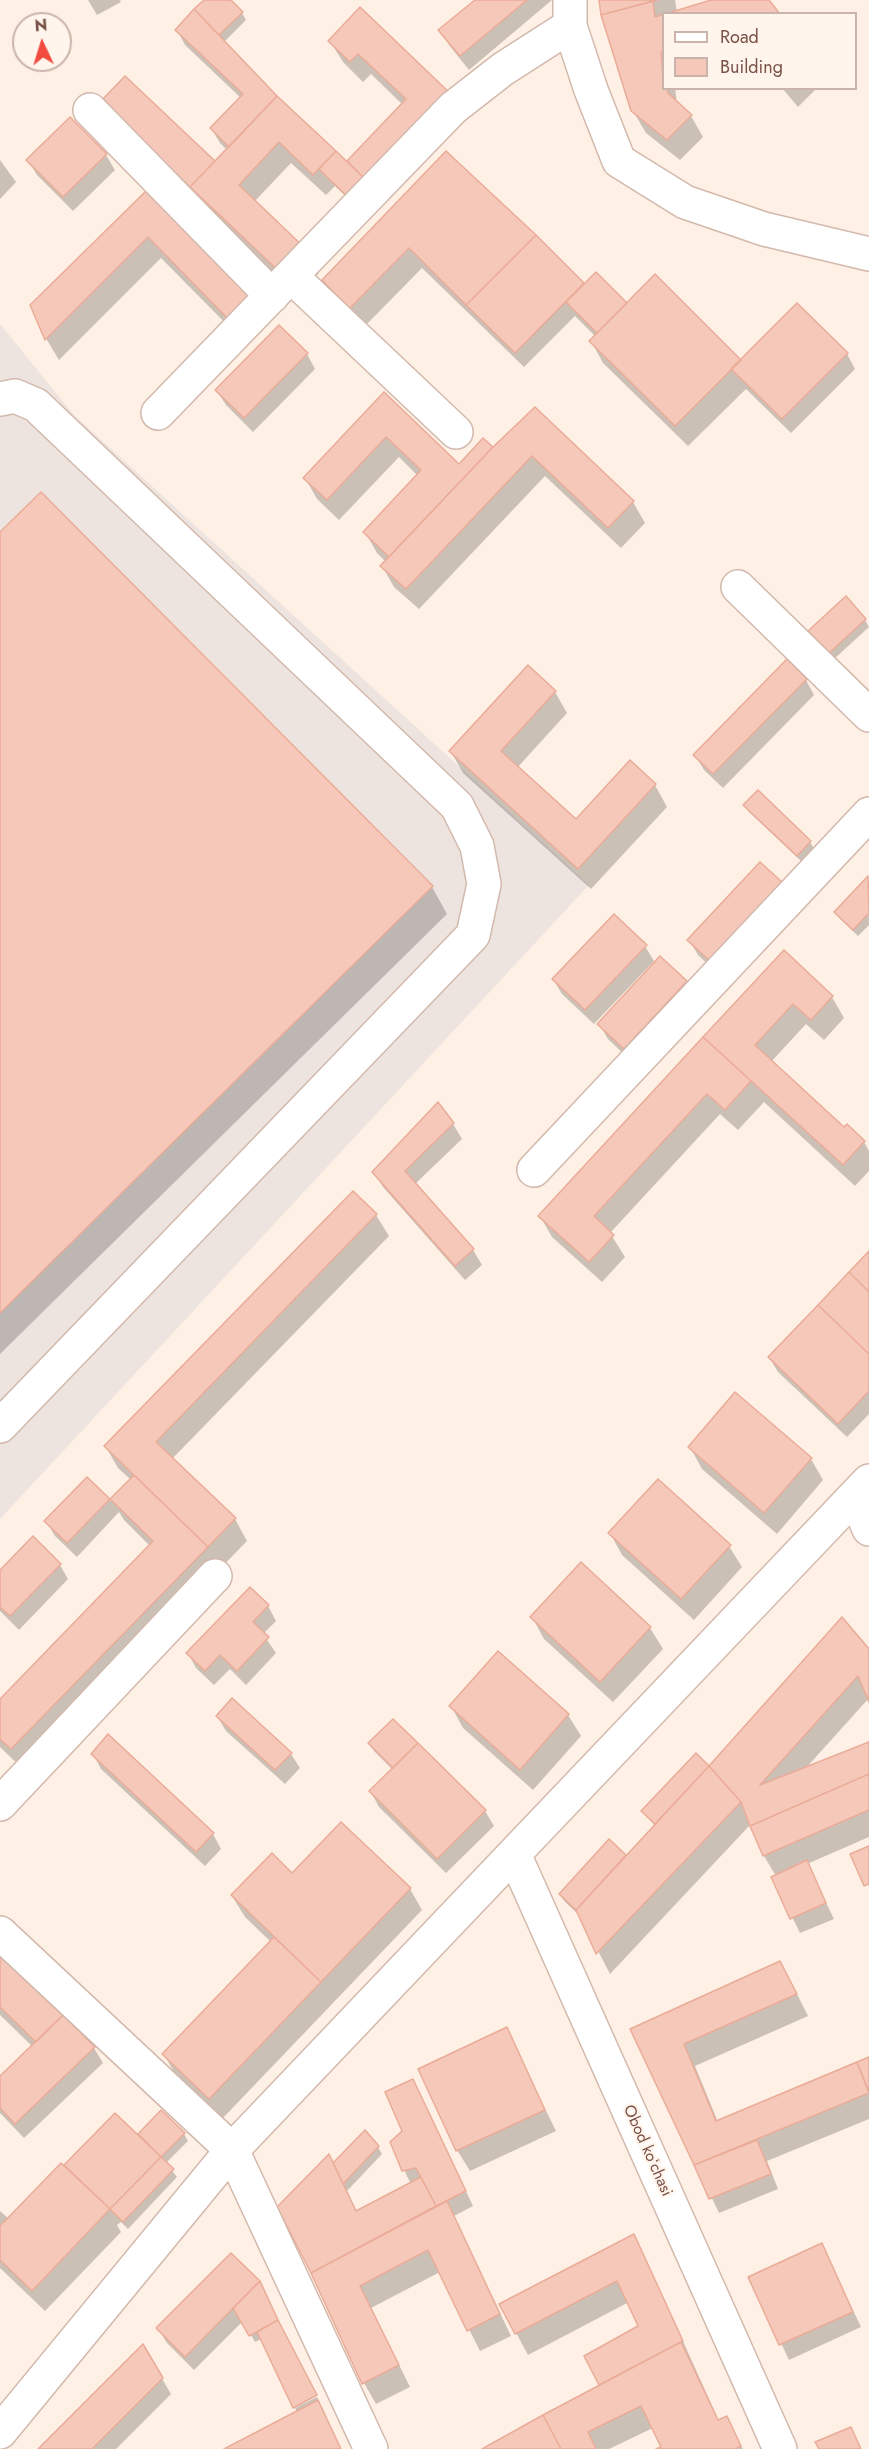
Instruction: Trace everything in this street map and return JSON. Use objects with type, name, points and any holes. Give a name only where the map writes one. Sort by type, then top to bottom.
[{"type":"street","points":[[158,413],[453,108],[570,13],[591,90],[619,161],[685,202],[764,229],[869,254]]},
{"type":"street","points":[[90,110],[282,286],[456,432]]},
{"type":"street","points":[[0,399],[15,396],[36,405],[457,806],[477,846],[484,884],[474,935],[0,1426]]},
{"type":"street","points":[[738,587],[869,714]]},
{"type":"street","points":[[534,1170],[869,814]]},
{"type":"street","points":[[862,1488],[869,1529]]},
{"type":"street","points":[[0,2432],[232,2150],[862,1488]]},
{"type":"street","points":[[0,1804],[215,1576]]},
{"type":"street","name":"Obod koʻchasi","points":[[514,1854],[780,2449]]},
{"type":"street","points":[[0,1933],[232,2150],[371,2449]]},
{"type":"shaded area","points":[[0,324],[74,415],[589,885],[0,1519]]},
{"type":"building","points":[[204,0],[231,0],[243,12],[219,35],[194,9]]},
{"type":"building","points":[[475,0],[527,0],[460,56],[438,30]]},
{"type":"building","points":[[599,0],[658,0],[601,15]]},
{"type":"building","points":[[711,0],[769,0],[778,12],[672,12]]},
{"type":"building","points":[[653,1],[655,17],[662,15],[662,90],[667,90],[692,115],[667,140],[631,111],[601,15]]},
{"type":"building","points":[[360,7],[454,97],[370,184],[347,161],[406,99],[358,54],[350,62],[328,41]]},
{"type":"building","points":[[194,9],[277,96],[229,147],[210,128],[243,94],[175,30]]},
{"type":"building","points":[[125,76],[215,161],[190,187],[100,102]]},
{"type":"building","points":[[277,96],[336,151],[313,175],[279,142],[239,185],[308,251],[284,276],[190,187]]},
{"type":"building","points":[[70,117],[107,154],[63,197],[26,160]]},
{"type":"building","points":[[336,151],[370,184],[353,202],[319,169]]},
{"type":"building","points":[[446,151],[536,235],[466,305],[409,248],[349,309],[322,280]]},
{"type":"building","points":[[146,191],[257,302],[234,325],[148,237],[45,340],[30,305]]},
{"type":"building","points":[[536,235],[584,283],[515,353],[466,305]]},
{"type":"building","points":[[596,272],[627,303],[597,333],[566,302]]},
{"type":"building","points":[[655,274],[741,360],[675,426],[589,341]]},
{"type":"building","points":[[797,303],[848,353],[782,419],[731,369]]},
{"type":"building","points":[[279,325],[308,353],[244,418],[215,390]]},
{"type":"building","points":[[384,392],[459,464],[483,438],[493,447],[389,557],[363,532],[421,470],[386,437],[327,500],[303,478]]},
{"type":"building","points":[[535,407],[634,501],[608,528],[532,456],[406,589],[380,566],[493,447]]},
{"type":"building","points":[[41,492],[433,886],[0,1313],[0,532]]},
{"type":"building","points":[[846,596],[866,619],[828,654],[808,631]]},
{"type":"building","points":[[787,659],[807,679],[713,774],[693,755]]},
{"type":"building","points":[[528,665],[556,691],[501,751],[576,819],[630,760],[656,784],[578,869],[449,751]]},
{"type":"building","points":[[758,790],[811,841],[797,856],[743,805]]},
{"type":"building","points":[[760,862],[782,882],[709,960],[687,940]]},
{"type":"building","points":[[868,876],[869,913],[853,930],[834,912]]},
{"type":"building","points":[[614,914],[647,945],[585,1010],[552,979]]},
{"type":"building","points":[[784,950],[833,996],[811,1020],[793,1004],[755,1045],[844,1127],[847,1124],[865,1141],[843,1165],[703,1037]]},
{"type":"building","points":[[660,956],[687,981],[624,1049],[597,1024]]},
{"type":"building","points":[[703,1037],[751,1081],[725,1110],[707,1094],[594,1216],[614,1235],[589,1262],[538,1216]]},
{"type":"building","points":[[438,1102],[454,1123],[405,1171],[474,1249],[455,1266],[372,1172]]},
{"type":"building","points":[[353,1191],[377,1214],[156,1442],[236,1518],[208,1547],[104,1446]]},
{"type":"building","points":[[869,1251],[869,1292],[849,1272]]},
{"type":"building","points":[[849,1272],[869,1292],[869,1354],[818,1305]]},
{"type":"building","points":[[818,1305],[869,1354],[869,1391],[838,1424],[768,1357]]},
{"type":"building","points":[[735,1392],[812,1458],[764,1513],[688,1447]]},
{"type":"building","points":[[134,1475],[208,1547],[11,1749],[0,1739],[0,1699],[153,1541],[110,1499]]},
{"type":"building","points":[[87,1477],[110,1499],[67,1543],[44,1521]]},
{"type":"building","points":[[658,1479],[731,1545],[681,1599],[608,1533]]},
{"type":"building","points":[[33,1536],[61,1564],[10,1616],[0,1607],[0,1570]]},
{"type":"building","points":[[581,1562],[651,1627],[600,1682],[530,1617]]},
{"type":"building","points":[[250,1587],[269,1605],[253,1622],[269,1637],[237,1671],[220,1655],[205,1671],[186,1653]]},
{"type":"building","points":[[842,1617],[869,1649],[869,1702],[858,1676],[760,1785],[869,1742],[869,1774],[750,1826],[741,1802],[709,1766]]},
{"type":"building","points":[[498,1651],[569,1714],[520,1770],[449,1706]]},
{"type":"building","points":[[232,1698],[292,1753],[275,1770],[216,1716]]},
{"type":"building","points":[[393,1719],[418,1743],[393,1768],[368,1743]]},
{"type":"building","points":[[108,1734],[214,1833],[196,1852],[91,1754]]},
{"type":"building","points":[[418,1743],[486,1810],[437,1859],[369,1791]]},
{"type":"building","points":[[696,1753],[709,1766],[655,1824],[641,1811]]},
{"type":"building","points":[[709,1766],[741,1802],[596,1954],[576,1910]]},
{"type":"building","points":[[869,1774],[869,1810],[763,1856],[750,1826]]},
{"type":"building","points":[[341,1822],[411,1888],[321,1982],[231,1895],[272,1853],[292,1873]]},
{"type":"building","points":[[609,1839],[626,1855],[576,1910],[559,1894]]},
{"type":"building","points":[[869,1846],[869,1884],[864,1886],[850,1854]]},
{"type":"building","points":[[807,1860],[826,1903],[790,1919],[771,1877]]},
{"type":"building","points":[[274,1937],[321,1982],[209,2099],[162,2054]]},
{"type":"building","points":[[0,1952],[63,2015],[36,2042],[0,2007]]},
{"type":"building","points":[[780,1961],[797,1994],[684,2044],[716,2121],[857,2062],[869,2093],[694,2165],[630,2029]]},
{"type":"building","points":[[63,2015],[95,2047],[15,2124],[0,2108],[0,2076]]},
{"type":"building","points":[[507,2027],[545,2110],[456,2151],[418,2069]]},
{"type":"building","points":[[869,2057],[869,2092],[857,2062]]},
{"type":"building","points":[[413,2079],[466,2191],[436,2206],[416,2168],[402,2171],[390,2142],[402,2131],[385,2092]]},
{"type":"building","points":[[161,2110],[185,2133],[161,2157],[138,2134]]},
{"type":"building","points":[[115,2113],[161,2157],[110,2209],[64,2165]]},
{"type":"building","points":[[365,2130],[379,2146],[343,2184],[333,2163]]},
{"type":"building","points":[[757,2140],[771,2174],[709,2199],[694,2165]]},
{"type":"building","points":[[329,2154],[356,2211],[421,2177],[436,2206],[311,2273],[277,2207]]},
{"type":"building","points":[[161,2157],[174,2169],[123,2222],[110,2209]]},
{"type":"building","points":[[61,2163],[110,2209],[32,2291],[0,2260],[0,2226]]},
{"type":"building","points":[[447,2201],[500,2314],[467,2331],[428,2250],[360,2286],[399,2365],[362,2384],[311,2273]]},
{"type":"building","points":[[634,2234],[683,2341],[599,2385],[584,2356],[638,2326],[617,2281],[515,2334],[499,2304]]},
{"type":"building","points":[[822,2243],[853,2312],[779,2345],[748,2277]]},
{"type":"building","points":[[231,2253],[260,2281],[185,2357],[156,2328]]},
{"type":"building","points":[[260,2281],[278,2320],[249,2336],[233,2308]]},
{"type":"building","points":[[278,2320],[317,2395],[293,2408],[257,2332]]},
{"type":"building","points":[[681,2342],[718,2420],[727,2416],[741,2446],[735,2449],[656,2449],[661,2447],[641,2406],[588,2432],[596,2449],[561,2449],[543,2415]]},
{"type":"building","points":[[143,2344],[163,2378],[92,2449],[38,2449]]},
{"type":"building","points":[[318,2400],[341,2449],[224,2449]]},
{"type":"building","points":[[543,2415],[561,2449],[482,2449]]},
{"type":"building","points":[[851,2427],[861,2449],[819,2449],[815,2442]]}]
